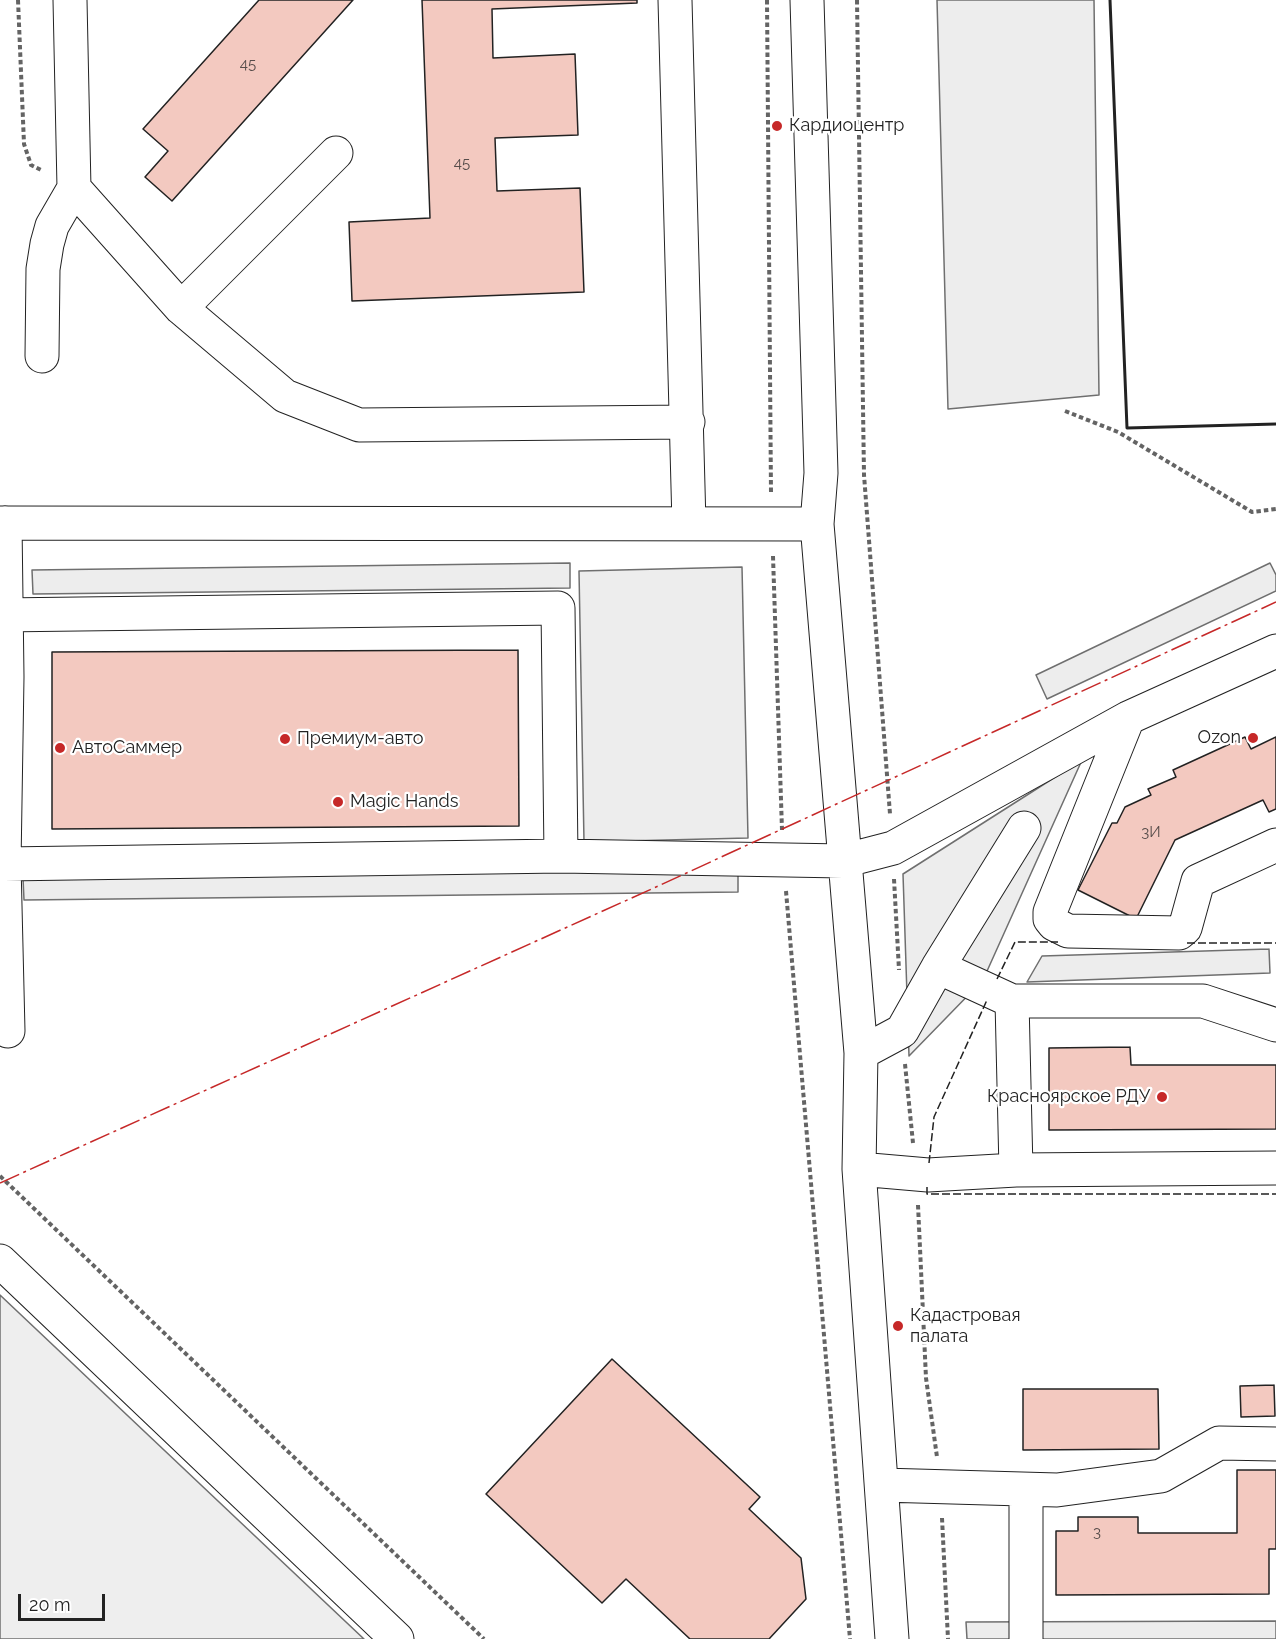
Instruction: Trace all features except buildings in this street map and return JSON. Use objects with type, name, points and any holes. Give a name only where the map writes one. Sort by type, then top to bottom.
[{"type":"main road","points":[[42,356],[43,269],[47,244],[52,225],[74,188],[70,0]]},
{"type":"main road","points":[[675,0],[689,524]]},
{"type":"main road","points":[[807,0],[821,473],[816,524],[861,1053],[859,1169],[892,1639]]},
{"type":"main road","points":[[182,308],[336,153]]},
{"type":"main road","points":[[74,188],[182,308],[285,396],[358,425],[688,422]]},
{"type":"main road","points":[[0,1028],[8,1031],[2,901],[2,523],[816,524]]},
{"type":"main road","points":[[3,615],[558,608],[561,856]]},
{"type":"main road","points":[[3,845],[843,861],[893,848],[1128,718],[1276,651]]},
{"type":"main road","points":[[1128,718],[1050,912],[1054,924],[1068,932],[1179,933],[1185,928],[1198,881],[1276,845]]},
{"type":"main road","points":[[861,1053],[902,1031],[938,967],[1024,828]]},
{"type":"main road","points":[[938,967],[1012,1001],[1203,1001],[1276,1025]]},
{"type":"main road","points":[[1012,1001],[1016,1170]]},
{"type":"main road","points":[[859,1169],[916,1174],[1016,1170],[1276,1168]]},
{"type":"main road","points":[[0,1261],[397,1639]]},
{"type":"main road","points":[[882,1485],[1057,1490],[1161,1476],[1219,1443],[1276,1444]]},
{"type":"main road","points":[[1026,1490],[1026,1639]]},
{"type":"path","points":[[18,0],[24,144],[31,165],[74,188]]},
{"type":"path","points":[[767,0],[771,524],[783,860],[849,1639]]},
{"type":"path","points":[[858,0],[864,475],[893,848],[899,974]]},
{"type":"path","points":[[1065,411],[1118,432],[1252,512],[1276,509]]},
{"type":"path","points":[[902,1031],[916,1174],[926,1378]]},
{"type":"path","points":[[0,1176],[484,1639]]},
{"type":"shaded area","points":[[937,0],[1094,0],[1099,395],[948,409]]},
{"type":"shaded area","points":[[570,563],[570,588],[33,594],[32,570]]},
{"type":"shaded area","points":[[1270,563],[1276,575],[1276,591],[1047,699],[1036,675]]},
{"type":"shaded area","points":[[742,567],[748,838],[584,842],[579,571]]},
{"type":"shaded area","points":[[1082,760],[983,980],[909,1056],[903,874]]},
{"type":"shaded area","points":[[738,870],[738,892],[24,900],[23,878]]},
{"type":"shaded area","points":[[1269,949],[1270,973],[1027,982],[1042,956]]},
{"type":"shaded area","points":[[0,1295],[364,1639],[0,1639]]},
{"type":"shaded area","points":[[1276,1621],[1276,1639],[967,1639],[966,1622]]},
{"type":"fence","points":[[997,979],[1015,942],[1058,942]]},
{"type":"fence","points":[[1187,943],[1276,943]]},
{"type":"fence","points":[[929,1163],[934,1117],[987,1000]]},
{"type":"fence","points":[[927,1187],[927,1194],[1276,1194]]},
{"type":"wall","points":[[1110,0],[1127,428],[1276,424]]},
{"type":"power","points":[[0,1183],[656,887],[1276,602]]},
{"type":"place","name":"Кардиоцентр","points":[[777,126]]},
{"type":"place","name":"Ozon","points":[[1253,738]]},
{"type":"place","name":"Премиум-авто","points":[[285,739]]},
{"type":"place","name":"АвтоСаммер","points":[[60,748]]},
{"type":"place","name":"Magic Hands","points":[[338,802]]},
{"type":"place","name":"Красноярское РДУ","points":[[1162,1097]]},
{"type":"place","name":"Кадастровая палата","points":[[898,1326]]}]
